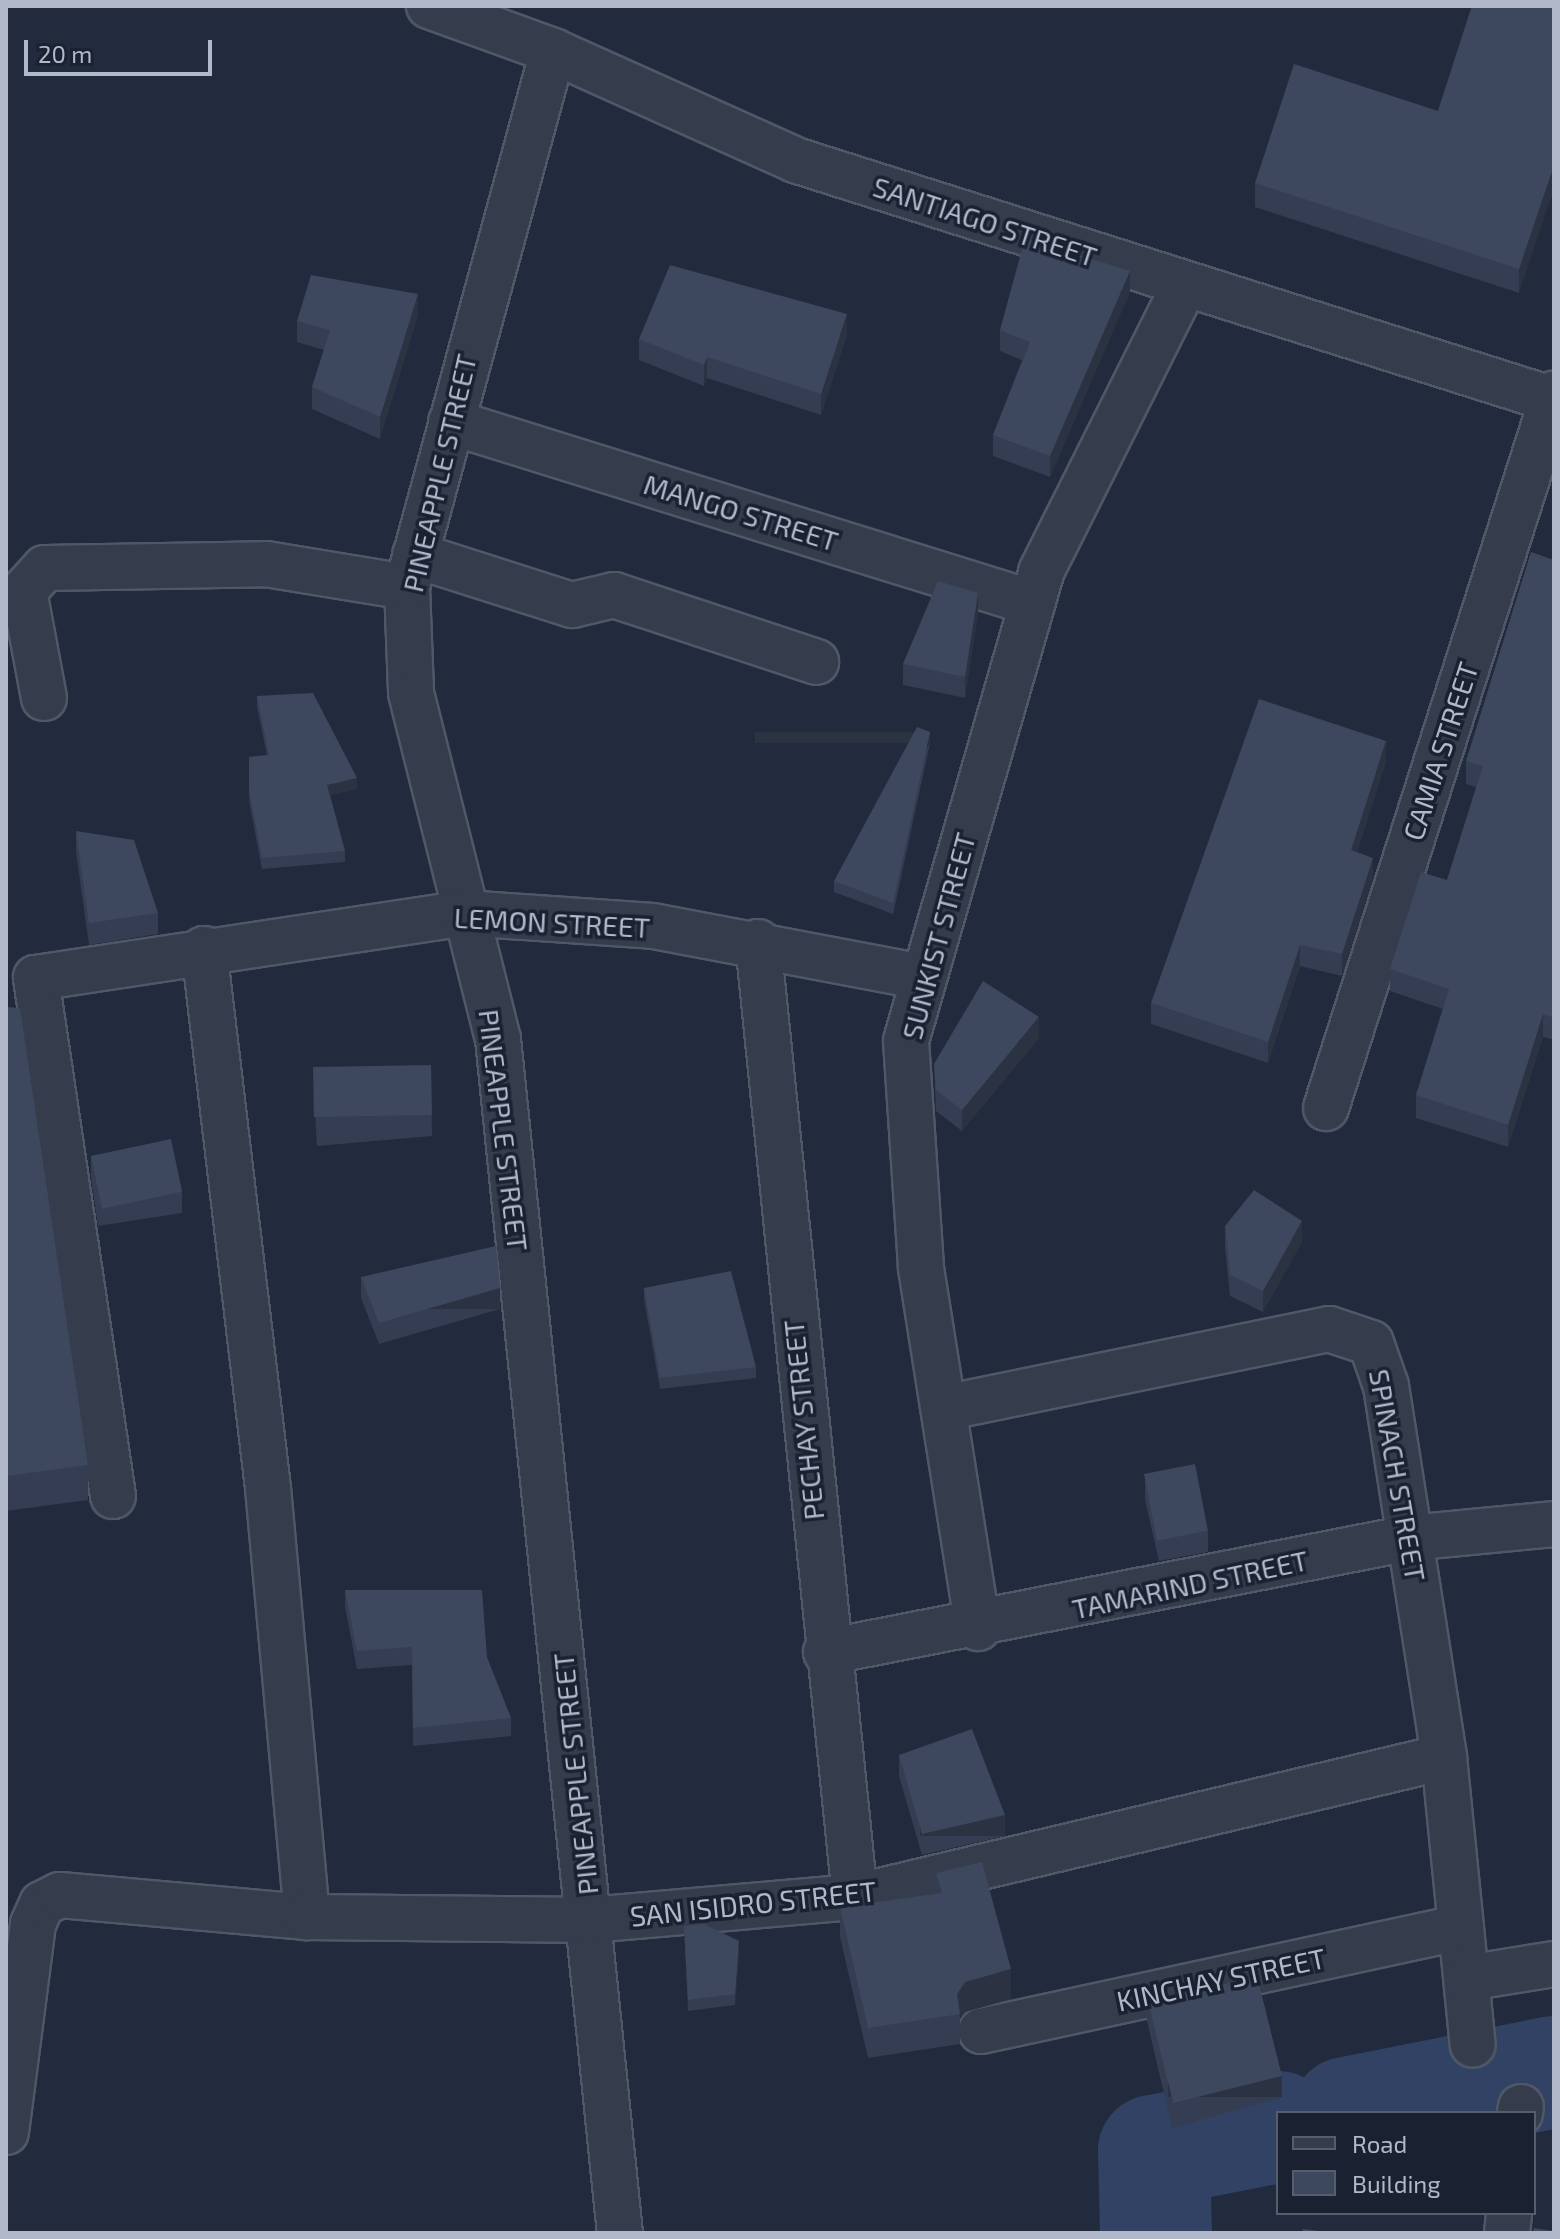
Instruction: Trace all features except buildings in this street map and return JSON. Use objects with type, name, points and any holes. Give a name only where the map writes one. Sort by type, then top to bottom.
[{"type":"street","name":"SANTIAGO STREET","points":[[429,6],[553,51],[795,160],[1553,398]]},
{"type":"street","name":"PINEAPPLE STREET","points":[[553,51],[411,571],[411,693],[498,1039],[620,2233]]},
{"type":"street","name":"SUNKIST STREET","points":[[978,1628],[921,1267],[906,1041],[1032,603],[1185,284]]},
{"type":"street","name":"CAMIA STREET","points":[[1326,1108],[1553,398]]},
{"type":"street","name":"MANGO STREET","points":[[451,422],[1032,603]]},
{"type":"street","points":[[44,698],[24,591],[45,568],[266,564],[411,571],[572,605],[614,595],[816,662]]},
{"type":"street","name":"LEMON STREET","points":[[113,1496],[36,978],[204,949],[464,913],[758,942],[924,977]]},
{"type":"street","name":"PECHAY STREET","points":[[758,942],[826,1652],[855,1897]]},
{"type":"street","points":[[204,949],[268,1488],[307,1917]]},
{"type":"street","name":"SPINACH STREET","points":[[944,1408],[1329,1329],[1358,1333],[1382,1363],[1444,1757],[1473,2045]]},
{"type":"street","name":"TAMARIND STREET","points":[[826,1652],[978,1628],[1409,1538],[1554,1524]]},
{"type":"street","name":"SAN ISIDRO STREET","points":[[6,2132],[33,1924],[42,1904],[83,1892],[307,1917],[590,1920],[855,1897],[1444,1757]]},
{"type":"street","name":"KINCHAY STREET","points":[[981,2031],[1461,1927]]},
{"type":"street","points":[[1467,1978],[1554,1964]]},
{"type":"waterway","points":[[1357,2111],[1554,2072]]},
{"type":"waterway","points":[[1156,2233],[1154,2151],[1276,2127]]}]
